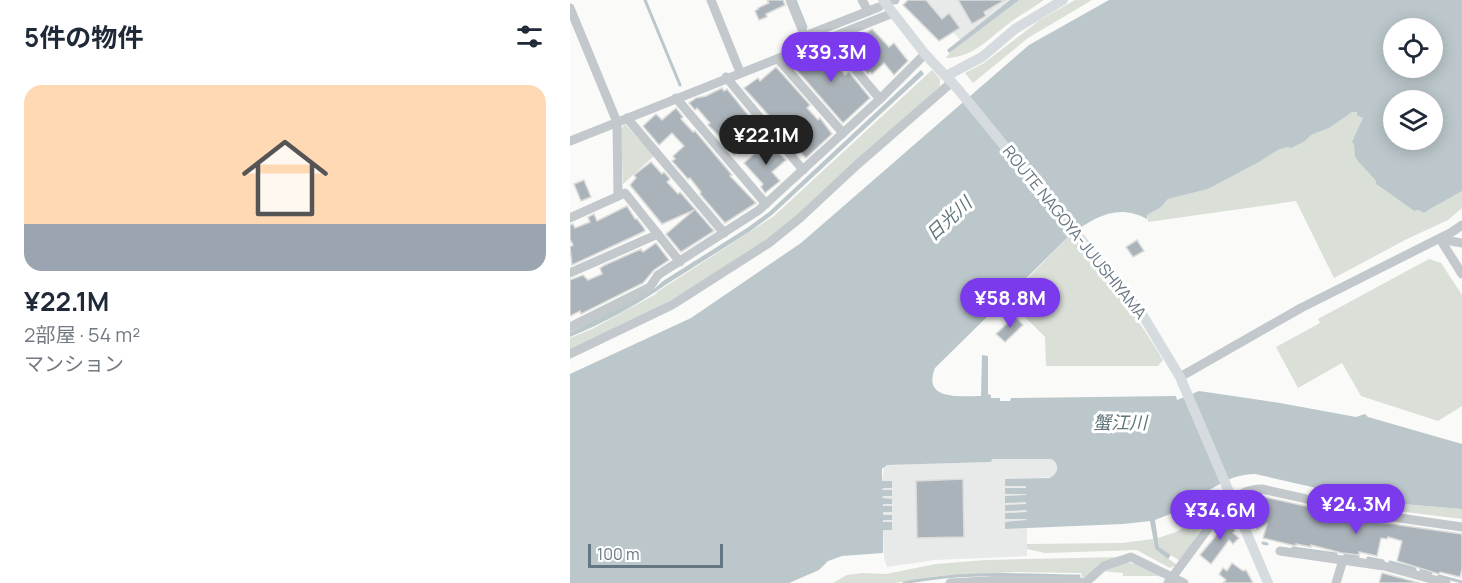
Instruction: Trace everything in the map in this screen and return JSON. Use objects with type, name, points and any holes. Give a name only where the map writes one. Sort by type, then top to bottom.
[{"type":"main road","points":[[952,82],[1015,29],[1063,0]]},
{"type":"main road","name":"ROUTE NAGOYA-JUUSHIYAMA","points":[[881,3],[893,13],[925,54],[952,82],[1099,258],[1142,314],[1180,377],[1268,583]]},
{"type":"street","points":[[711,0],[740,72]]},
{"type":"street","points":[[790,0],[807,40]]},
{"type":"street","points":[[862,0],[867,11]]},
{"type":"street","points":[[570,141],[726,77],[778,59],[807,40],[881,3]]},
{"type":"street","points":[[570,8],[617,122],[618,196]]},
{"type":"street","points":[[807,40],[828,37],[893,13]]},
{"type":"street","points":[[828,37],[880,99]]},
{"type":"street","points":[[570,327],[650,287],[658,275],[766,204],[880,99],[925,54]]},
{"type":"street","points":[[778,59],[843,133]]},
{"type":"street","points":[[726,77],[803,170]]},
{"type":"street","points":[[570,354],[672,306],[769,243],[952,82]]},
{"type":"street","points":[[676,98],[766,204]]},
{"type":"street","points":[[627,118],[724,233]]},
{"type":"street","points":[[570,218],[625,193],[680,262]]},
{"type":"street","points":[[1180,377],[1301,308],[1462,225]]},
{"type":"street","points":[[570,273],[658,234]]},
{"type":"street","points":[[1440,238],[1462,243]]},
{"type":"street","points":[[1440,238],[1462,274]]},
{"type":"street","points":[[1170,580],[1232,499],[1250,489],[1262,489],[1379,515],[1462,527]]},
{"type":"street","points":[[1280,551],[1384,566],[1418,579],[1446,583]]},
{"type":"street","points":[[950,583],[1023,580],[1084,583],[1104,566],[1131,557],[1170,580],[1184,583]]},
{"type":"street","points":[[1336,583],[1343,560]]},
{"type":"shaded area","points":[[927,0],[1010,0],[960,40]]},
{"type":"shaded area","points":[[1019,0],[1044,0],[974,50],[946,58],[969,35]]},
{"type":"shaded area","points":[[1075,0],[1092,0],[1028,38],[973,83],[965,73],[984,63],[1040,20]]},
{"type":"shaded area","points":[[932,70],[940,79],[940,86],[799,216],[764,243],[652,312],[570,350],[570,338],[592,329],[656,294],[774,216]]},
{"type":"shaded area","points":[[1352,111],[1357,112],[1363,118],[1356,146],[1358,158],[1377,185],[1414,211],[1424,213],[1462,191],[1462,208],[1448,220],[1334,278],[1296,201],[1148,222],[1147,215],[1160,208],[1168,199],[1208,189],[1278,150],[1305,141],[1311,135],[1329,128]]},
{"type":"shaded area","points":[[625,124],[654,156],[623,184],[621,129]]},
{"type":"shaded area","points":[[1071,234],[1153,343],[1163,360],[1158,366],[1046,366],[1045,337],[1007,299]]},
{"type":"shaded area","points":[[1429,259],[1441,263],[1462,295],[1462,406],[1438,421],[1361,396],[1342,363],[1298,388],[1276,347],[1320,323],[1318,319]]},
{"type":"shaded area","points":[[1051,459],[1057,465],[1057,472],[1052,477],[1005,480],[1005,486],[1026,485],[1026,488],[1005,488],[1005,494],[1026,494],[1026,496],[1005,497],[1005,502],[1026,502],[1026,504],[1005,510],[1027,510],[1027,512],[1005,513],[1005,519],[1027,519],[1027,521],[1006,522],[1006,529],[1027,528],[1027,556],[935,560],[887,567],[884,558],[883,530],[892,523],[883,523],[883,520],[892,515],[883,515],[883,512],[891,506],[883,506],[883,504],[892,503],[892,499],[882,499],[882,496],[892,496],[892,491],[882,490],[891,481],[882,481],[886,465]]},
{"type":"shaded area","points":[[1343,500],[1375,506],[1378,502],[1462,509],[1462,519],[1381,511],[1342,503]]},
{"type":"shaded area","points":[[1212,512],[1180,561],[1159,547],[1158,538],[1176,532]]},
{"type":"shaded area","points":[[1153,539],[1155,549],[1177,565],[1170,568],[1137,550],[1045,553],[1027,549],[1027,544],[1122,543]]},
{"type":"shaded area","points":[[1121,557],[1099,565],[1084,578],[1081,573],[1016,572],[937,576],[895,583],[833,583],[847,575],[886,574],[936,564],[986,560]]},
{"type":"shaded area","points":[[1126,562],[1139,565],[1167,578],[1123,576],[1123,573],[1101,571]]},
{"type":"water","points":[[1010,0],[1019,0],[949,53],[947,50]]},
{"type":"water","points":[[1109,0],[1462,0],[1462,191],[1424,213],[1414,211],[1376,184],[1376,181],[1355,156],[1352,142],[1363,118],[1357,115],[1357,112],[1352,112],[1329,128],[1311,135],[1305,141],[1291,148],[1278,150],[1208,189],[1168,199],[1160,208],[1147,215],[1147,219],[1136,214],[1117,212],[1107,214],[1080,228],[1071,234],[935,368],[932,379],[938,391],[945,394],[981,396],[982,355],[988,356],[988,394],[991,398],[1000,398],[1000,401],[1010,401],[1011,398],[1176,396],[1177,400],[1199,391],[1356,417],[1365,414],[1368,417],[1462,444],[1462,509],[1378,502],[1255,474],[1245,475],[1225,481],[1179,510],[1155,520],[1159,547],[1171,555],[1168,559],[1155,549],[1150,521],[1005,529],[1005,522],[1027,520],[1005,519],[1005,513],[1027,512],[1026,510],[1005,511],[1005,505],[1026,504],[1026,502],[1005,503],[1005,496],[1026,494],[1005,494],[1005,488],[1026,488],[1026,486],[1005,486],[1005,479],[1049,478],[1055,474],[1057,469],[1051,459],[992,459],[991,462],[887,465],[882,469],[882,481],[892,481],[892,488],[882,490],[892,490],[892,496],[882,498],[892,499],[892,504],[883,504],[883,506],[892,506],[892,512],[883,512],[883,515],[892,515],[892,520],[883,520],[883,522],[892,522],[892,530],[883,530],[883,553],[842,556],[828,561],[819,570],[789,583],[570,583],[570,374],[691,318],[801,243],[1029,45]]},
{"type":"water","points":[[921,70],[924,74],[772,215],[644,299],[608,320],[570,337],[570,332],[654,289],[769,212]]},
{"type":"building","points":[[767,0],[783,0],[785,5],[759,20],[755,11],[769,3]]},
{"type":"building","points":[[908,0],[926,0],[942,19],[949,13],[960,28],[939,41],[903,5]]},
{"type":"building","points":[[958,0],[1005,0],[984,12],[986,16],[972,24]]},
{"type":"building","points":[[872,29],[889,47],[894,43],[908,61],[894,75],[884,63],[872,74],[870,72],[868,74],[848,50],[861,36]]},
{"type":"building","points":[[827,46],[845,75],[849,72],[870,98],[843,123],[789,61]]},
{"type":"building","points":[[776,67],[810,105],[807,108],[818,120],[820,118],[832,134],[806,158],[780,132],[784,128],[775,118],[773,120],[744,88],[758,78],[760,81]]},
{"type":"building","points":[[722,88],[724,91],[727,89],[752,120],[739,132],[748,143],[734,155],[727,148],[729,146],[708,125],[710,123],[697,108],[695,110],[689,103]]},
{"type":"building","points":[[676,108],[683,117],[681,119],[693,132],[695,131],[732,175],[730,176],[756,203],[725,223],[700,194],[701,192],[690,178],[688,179],[672,161],[675,159],[673,156],[684,146],[672,133],[659,145],[643,126],[656,114],[662,120]]},
{"type":"building","points":[[768,142],[786,160],[772,172],[780,181],[765,193],[761,187],[763,184],[744,163]]},
{"type":"building","points":[[651,162],[662,174],[664,172],[670,179],[667,182],[678,194],[680,192],[714,231],[681,252],[666,234],[694,210],[662,224],[630,185],[636,178],[634,175]]},
{"type":"building","points":[[584,180],[591,197],[581,201],[574,184]]},
{"type":"building","points":[[627,206],[645,231],[572,265],[570,247],[573,245],[570,239],[570,225],[573,224],[575,228],[590,222],[588,217],[594,214],[597,221]]},
{"type":"building","points":[[1137,240],[1144,251],[1133,257],[1126,247]]},
{"type":"building","points":[[656,243],[669,260],[654,270],[643,283],[581,314],[580,311],[570,316],[570,280],[583,275],[588,280],[602,274],[600,268],[605,265],[641,249],[643,252]]},
{"type":"building","points":[[1015,316],[1023,325],[1005,342],[996,334]]},
{"type":"building","points":[[963,479],[964,537],[917,538],[916,481]]},
{"type":"building","points":[[1260,496],[1378,522],[1462,534],[1460,577],[1440,572],[1439,574],[1397,561],[1402,541],[1388,537],[1387,539],[1381,538],[1377,556],[1359,552],[1359,555],[1342,553],[1311,545],[1311,547],[1296,544],[1296,546],[1263,538],[1267,524],[1257,529],[1244,504],[1246,499],[1253,497],[1258,502]]},
{"type":"building","points":[[1224,518],[1239,538],[1233,544],[1229,540],[1211,564],[1200,555],[1219,532],[1216,529]]},
{"type":"building","points":[[1232,563],[1243,571],[1246,570],[1253,583],[1223,583],[1226,580],[1219,574],[1223,568],[1227,571]]},
{"type":"building","points":[[1382,573],[1420,583],[1379,583]]},
{"type":"waterway","points":[[645,0],[680,85]]},
{"type":"waterway","points":[[795,0],[806,27]]},
{"type":"waterway","points":[[1263,543],[1267,544]]},
{"type":"waterway","points":[[1293,548],[1336,554]]},
{"type":"waterway","points":[[1345,555],[1358,557]]},
{"type":"waterway","points":[[1368,558],[1383,561]]},
{"type":"waterway","points":[[1390,562],[1415,569]]},
{"type":"waterway","points":[[1421,570],[1431,573]]},
{"type":"waterway","points":[[904,583],[969,575],[1079,576]]},
{"type":"waterway","points":[[1439,576],[1462,582]]},
{"type":"water label","name":"日光川","points":[[949,219]]},
{"type":"water label","name":"蟹江川","points":[[1120,423]]}]
